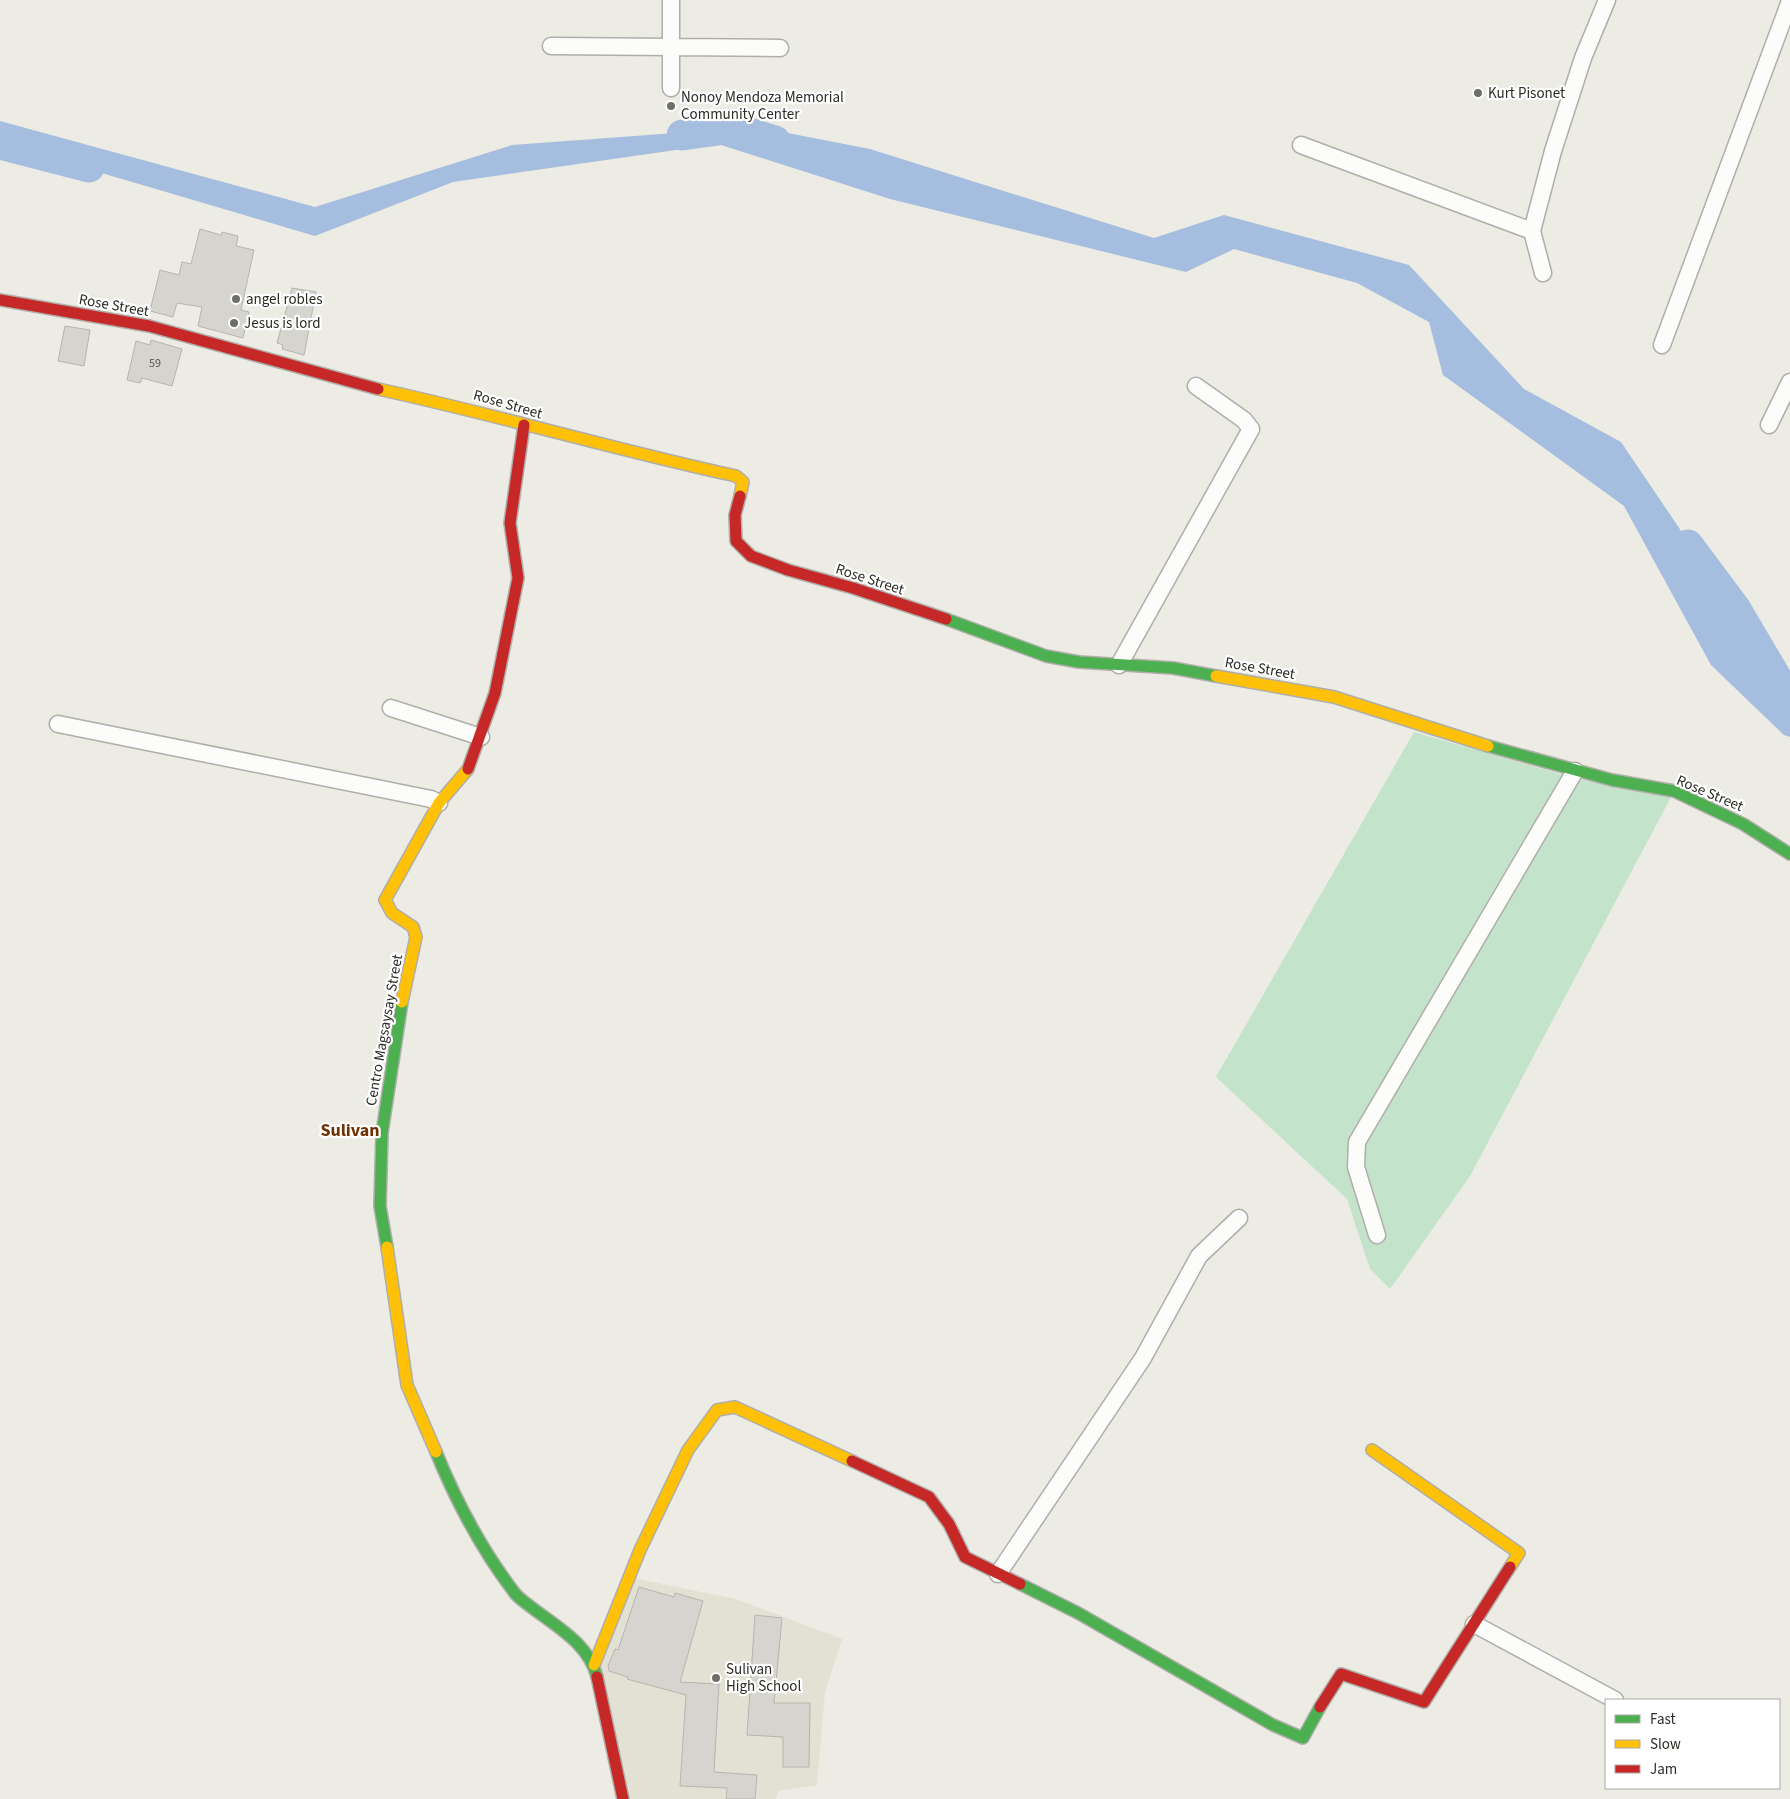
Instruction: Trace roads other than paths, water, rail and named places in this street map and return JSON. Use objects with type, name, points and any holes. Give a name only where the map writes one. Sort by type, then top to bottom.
[{"type":"street","points":[[671,0],[671,88]]},
{"type":"street","points":[[1543,273],[1532,231],[1568,104],[1583,58],[1607,0]]},
{"type":"street","points":[[1662,345],[1790,0]]},
{"type":"street","points":[[551,46],[780,48]]},
{"type":"street","points":[[1300,145],[1532,231]]},
{"type":"street","name":"Rose Street","points":[[0,300],[148,326],[376,389],[471,409],[663,460],[736,476],[743,482],[735,515],[736,541],[751,556],[788,570],[862,591],[987,633],[1046,656],[1079,662],[1192,671],[1334,697],[1520,756],[1612,780],[1674,791],[1743,824],[1790,854]]},
{"type":"street","points":[[1769,426],[1790,382]]},
{"type":"street","points":[[1119,665],[1251,430],[1244,420],[1196,386]]},
{"type":"street","name":"Centro Magsaysay Street","points":[[524,424],[510,523],[518,578],[495,693],[481,737],[468,769],[439,803],[386,900],[392,914],[413,927],[416,937],[406,975],[382,1133],[380,1206],[396,1296],[407,1385],[451,1488],[488,1554],[515,1594],[584,1648],[594,1665],[623,1799]]},
{"type":"street","points":[[391,708],[481,737]]},
{"type":"street","points":[[58,724],[431,799],[439,803]]},
{"type":"street","points":[[1378,1235],[1356,1167],[1357,1142],[1575,771]]},
{"type":"street","points":[[998,1574],[1143,1358],[1199,1256],[1239,1218]]},
{"type":"street","points":[[594,1665],[640,1550],[688,1450],[708,1419],[717,1410],[735,1407],[929,1497],[949,1524],[965,1557],[1078,1613],[1274,1725],[1303,1738],[1334,1682],[1341,1674],[1424,1702],[1519,1553],[1372,1450]]},
{"type":"street","points":[[1474,1624],[1613,1699]]},
{"type":"water","points":[[0,121],[315,207],[512,145],[757,127],[870,149],[1154,238],[1224,215],[1409,265],[1524,389],[1621,442],[1790,692],[1790,737],[1784,735],[1711,665],[1624,506],[1443,375],[1429,322],[1357,283],[1234,249],[1186,272],[890,199],[718,144],[453,182],[315,236],[0,143]]},
{"type":"waterway","points":[[682,135],[733,128],[775,141]]},
{"type":"waterway","points":[[0,144],[89,167]]},
{"type":"waterway","points":[[1688,545],[1735,608],[1790,701]]},
{"type":"place","name":"Kurt Pisonet","points":[[1478,93]]},
{"type":"place","name":"Nonoy Mendoza Memorial Community Center","points":[[671,106]]},
{"type":"place","name":"angel robles","points":[[236,299]]},
{"type":"place","name":"Jesus is lord","points":[[234,323]]},
{"type":"place","name":"Sulivan High School","points":[[716,1678]]},
{"type":"district","name":"Sulivan","points":[[350,1130]]}]
